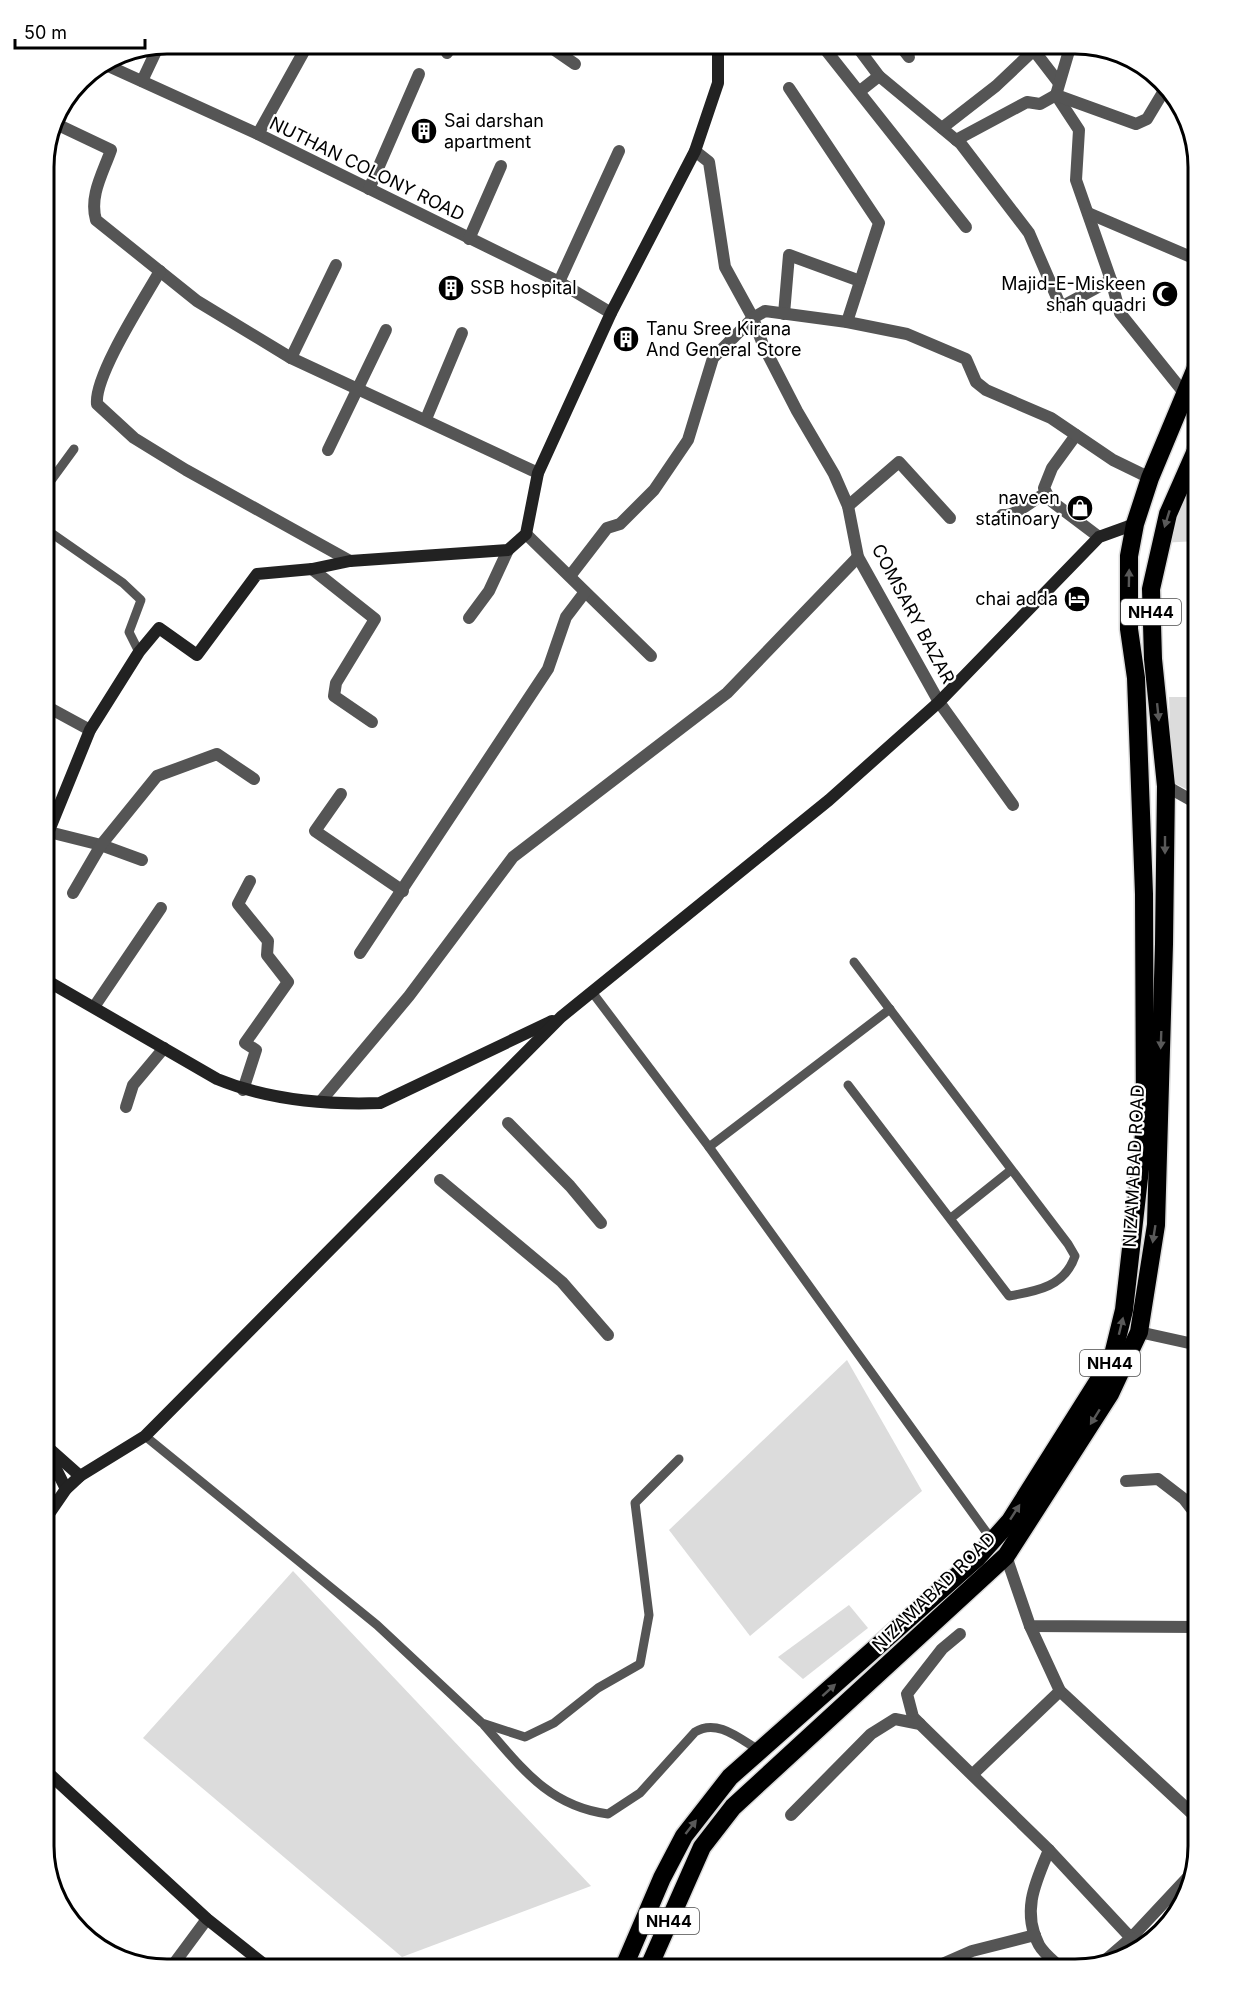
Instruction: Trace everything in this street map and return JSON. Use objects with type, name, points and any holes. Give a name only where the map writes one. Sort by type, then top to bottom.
[{"type":"highway","name":"NH44","points":[[626,1959],[662,1878],[684,1836],[730,1777],[977,1558],[1010,1521],[1112,1359],[1124,1310],[1145,1125],[1144,894],[1136,678],[1129,628],[1129,577],[1136,524],[1150,478],[1188,387]]},
{"type":"highway","name":"NIZAMABAD ROAD","points":[[652,1959],[702,1847],[733,1807],[1006,1556],[1110,1394],[1139,1332],[1155,1225],[1164,944],[1166,786],[1153,659],[1151,589],[1168,514],[1188,469]]},
{"type":"main road","points":[[54,818],[90,730],[139,652],[159,628],[197,655],[257,574],[312,569],[350,561],[508,550],[526,534],[538,473],[611,313],[695,151],[718,83],[718,54]]},
{"type":"main road","points":[[54,1506],[66,1489],[80,1476],[145,1436],[561,1017],[829,800],[939,702],[1099,537],[1136,524]]},
{"type":"main road","points":[[54,985],[217,1079],[243,1090],[271,1097],[321,1101],[380,1103],[561,1017]]},
{"type":"main road","points":[[54,1453],[80,1476]]},
{"type":"main road","points":[[54,1465],[66,1489]]},
{"type":"main road","points":[[54,1778],[207,1919],[257,1959]]},
{"type":"street","points":[[258,134],[302,54]]},
{"type":"street","points":[[560,54],[575,64]]},
{"type":"street","points":[[829,54],[966,228]]},
{"type":"street","points":[[862,54],[879,76],[956,140],[1029,233],[1061,307],[1112,280]]},
{"type":"street","points":[[942,128],[996,86],[1025,54]]},
{"type":"street","points":[[1035,54],[1079,130],[1076,180],[1112,280],[1120,313],[1185,394]]},
{"type":"street","points":[[956,140],[1027,102],[1040,104],[1057,89],[1068,54]]},
{"type":"street","points":[[142,81],[154,55]]},
{"type":"street","name":"NUTHAN COLONY ROAD","points":[[113,68],[258,134],[560,282],[611,313]]},
{"type":"street","points":[[369,189],[419,74]]},
{"type":"street","points":[[860,91],[879,76]]},
{"type":"street","points":[[789,88],[879,223],[847,322]]},
{"type":"street","points":[[1057,89],[1136,124],[1147,119],[1162,95]]},
{"type":"street","points":[[62,127],[111,150],[94,196],[93,209],[96,220],[197,301],[291,358],[538,473]]},
{"type":"street","points":[[560,282],[619,151]]},
{"type":"street","name":"COMSARY BAZAR","points":[[695,151],[709,162],[725,267],[753,318],[763,345],[834,474],[848,506],[858,557],[939,702],[1013,805]]},
{"type":"street","points":[[469,239],[501,166]]},
{"type":"street","points":[[1088,213],[1188,256]]},
{"type":"street","points":[[784,314],[789,255],[860,281]]},
{"type":"street","points":[[291,358],[336,266]]},
{"type":"street","points":[[160,271],[107,366],[96,394],[97,404],[134,438],[350,561]]},
{"type":"street","points":[[570,576],[607,528],[620,524],[654,490],[688,440],[713,358],[753,318],[765,311],[847,322],[907,334],[966,359],[976,382],[1052,418],[1113,460],[1150,478]]},
{"type":"street","points":[[328,450],[386,330]]},
{"type":"street","points":[[426,419],[462,333]]},
{"type":"street","points":[[1076,435],[1049,475],[1044,488],[1050,500],[1099,537]]},
{"type":"street","points":[[848,506],[899,462],[950,518]]},
{"type":"street","points":[[1002,515],[1015,513],[1028,502],[1046,493]]},
{"type":"street","points":[[526,534],[651,656]]},
{"type":"street","points":[[469,618],[489,591],[508,550]]},
{"type":"street","points":[[321,1101],[409,996],[513,857],[727,693],[858,557]]},
{"type":"street","points":[[312,569],[375,619],[336,683],[334,696],[372,722]]},
{"type":"street","points":[[360,953],[548,669],[566,617],[585,592]]},
{"type":"street","points":[[54,710],[90,730]]},
{"type":"street","points":[[73,893],[101,845],[157,776],[217,754],[254,779]]},
{"type":"street","points":[[1166,786],[1188,798]]},
{"type":"street","points":[[341,794],[315,831],[403,891]]},
{"type":"street","points":[[54,839],[101,845],[142,860]]},
{"type":"street","points":[[243,1090],[255,1050],[245,1043],[288,982],[267,955],[268,941],[237,904],[250,881]]},
{"type":"street","points":[[94,1007],[161,908]]},
{"type":"street","points":[[126,1107],[134,1085],[164,1048]]},
{"type":"street","points":[[508,1123],[570,1186],[601,1223]]},
{"type":"street","points":[[440,1180],[562,1282],[608,1335]]},
{"type":"street","points":[[1139,1332],[1188,1343]]},
{"type":"street","points":[[1126,1481],[1158,1479],[1188,1504]]},
{"type":"street","points":[[1006,1556],[1030,1626],[1060,1691],[1188,1810]]},
{"type":"street","points":[[1030,1626],[1188,1627]]},
{"type":"street","points":[[960,1634],[942,1649],[907,1694],[913,1717],[1049,1850],[1131,1938]]},
{"type":"street","points":[[973,1774],[1060,1691]]},
{"type":"street","points":[[790,1815],[871,1734],[895,1719],[920,1724]]},
{"type":"street","points":[[1049,1850],[1030,1899],[1030,1917],[1039,1947],[1051,1959]]},
{"type":"street","points":[[1116,1951],[1181,1885]]},
{"type":"street","points":[[178,1959],[207,1919]]},
{"type":"street","points":[[955,1959],[972,1951],[1035,1935]]},
{"type":"lane","points":[[54,476],[74,449]]},
{"type":"lane","points":[[54,535],[123,583],[141,600],[129,632],[139,652]]},
{"type":"lane","points":[[848,1085],[1009,1296],[1031,1292],[1060,1280],[1070,1270],[1075,1256],[854,962]]},
{"type":"lane","points":[[592,992],[709,1147],[992,1540]]},
{"type":"lane","points":[[709,1147],[890,1009]]},
{"type":"lane","points":[[951,1218],[1011,1170]]},
{"type":"lane","points":[[145,1436],[377,1625],[482,1723],[527,1774],[567,1804],[585,1811],[608,1814],[640,1793],[695,1732],[704,1726],[717,1726],[760,1751]]},
{"type":"lane","points":[[482,1723],[525,1737],[554,1723],[598,1688],[640,1664],[649,1615],[635,1503],[680,1459]]},
{"type":"shaded area","points":[[1180,484],[1188,488],[1188,542],[1160,543]]},
{"type":"shaded area","points":[[1169,697],[1188,697],[1188,790],[1172,782]]},
{"type":"shaded area","points":[[847,1360],[922,1491],[750,1636],[669,1530]]},
{"type":"shaded area","points":[[293,1571],[591,1886],[402,1957],[143,1738]]},
{"type":"shaded area","points":[[849,1605],[868,1628],[803,1679],[778,1657]]},
{"type":"place","name":"Sai darshan apartment","points":[[424,131]]},
{"type":"place","name":"SSB hospital","points":[[451,288]]},
{"type":"place","name":"Majid-E-Miskeen shah quadri","points":[[1165,294]]},
{"type":"place","name":"Tanu Sree Kirana And General Store","points":[[626,339]]},
{"type":"place","name":"naveen statinoary","points":[[1080,508]]},
{"type":"place","name":"chai adda","points":[[1077,599]]}]
